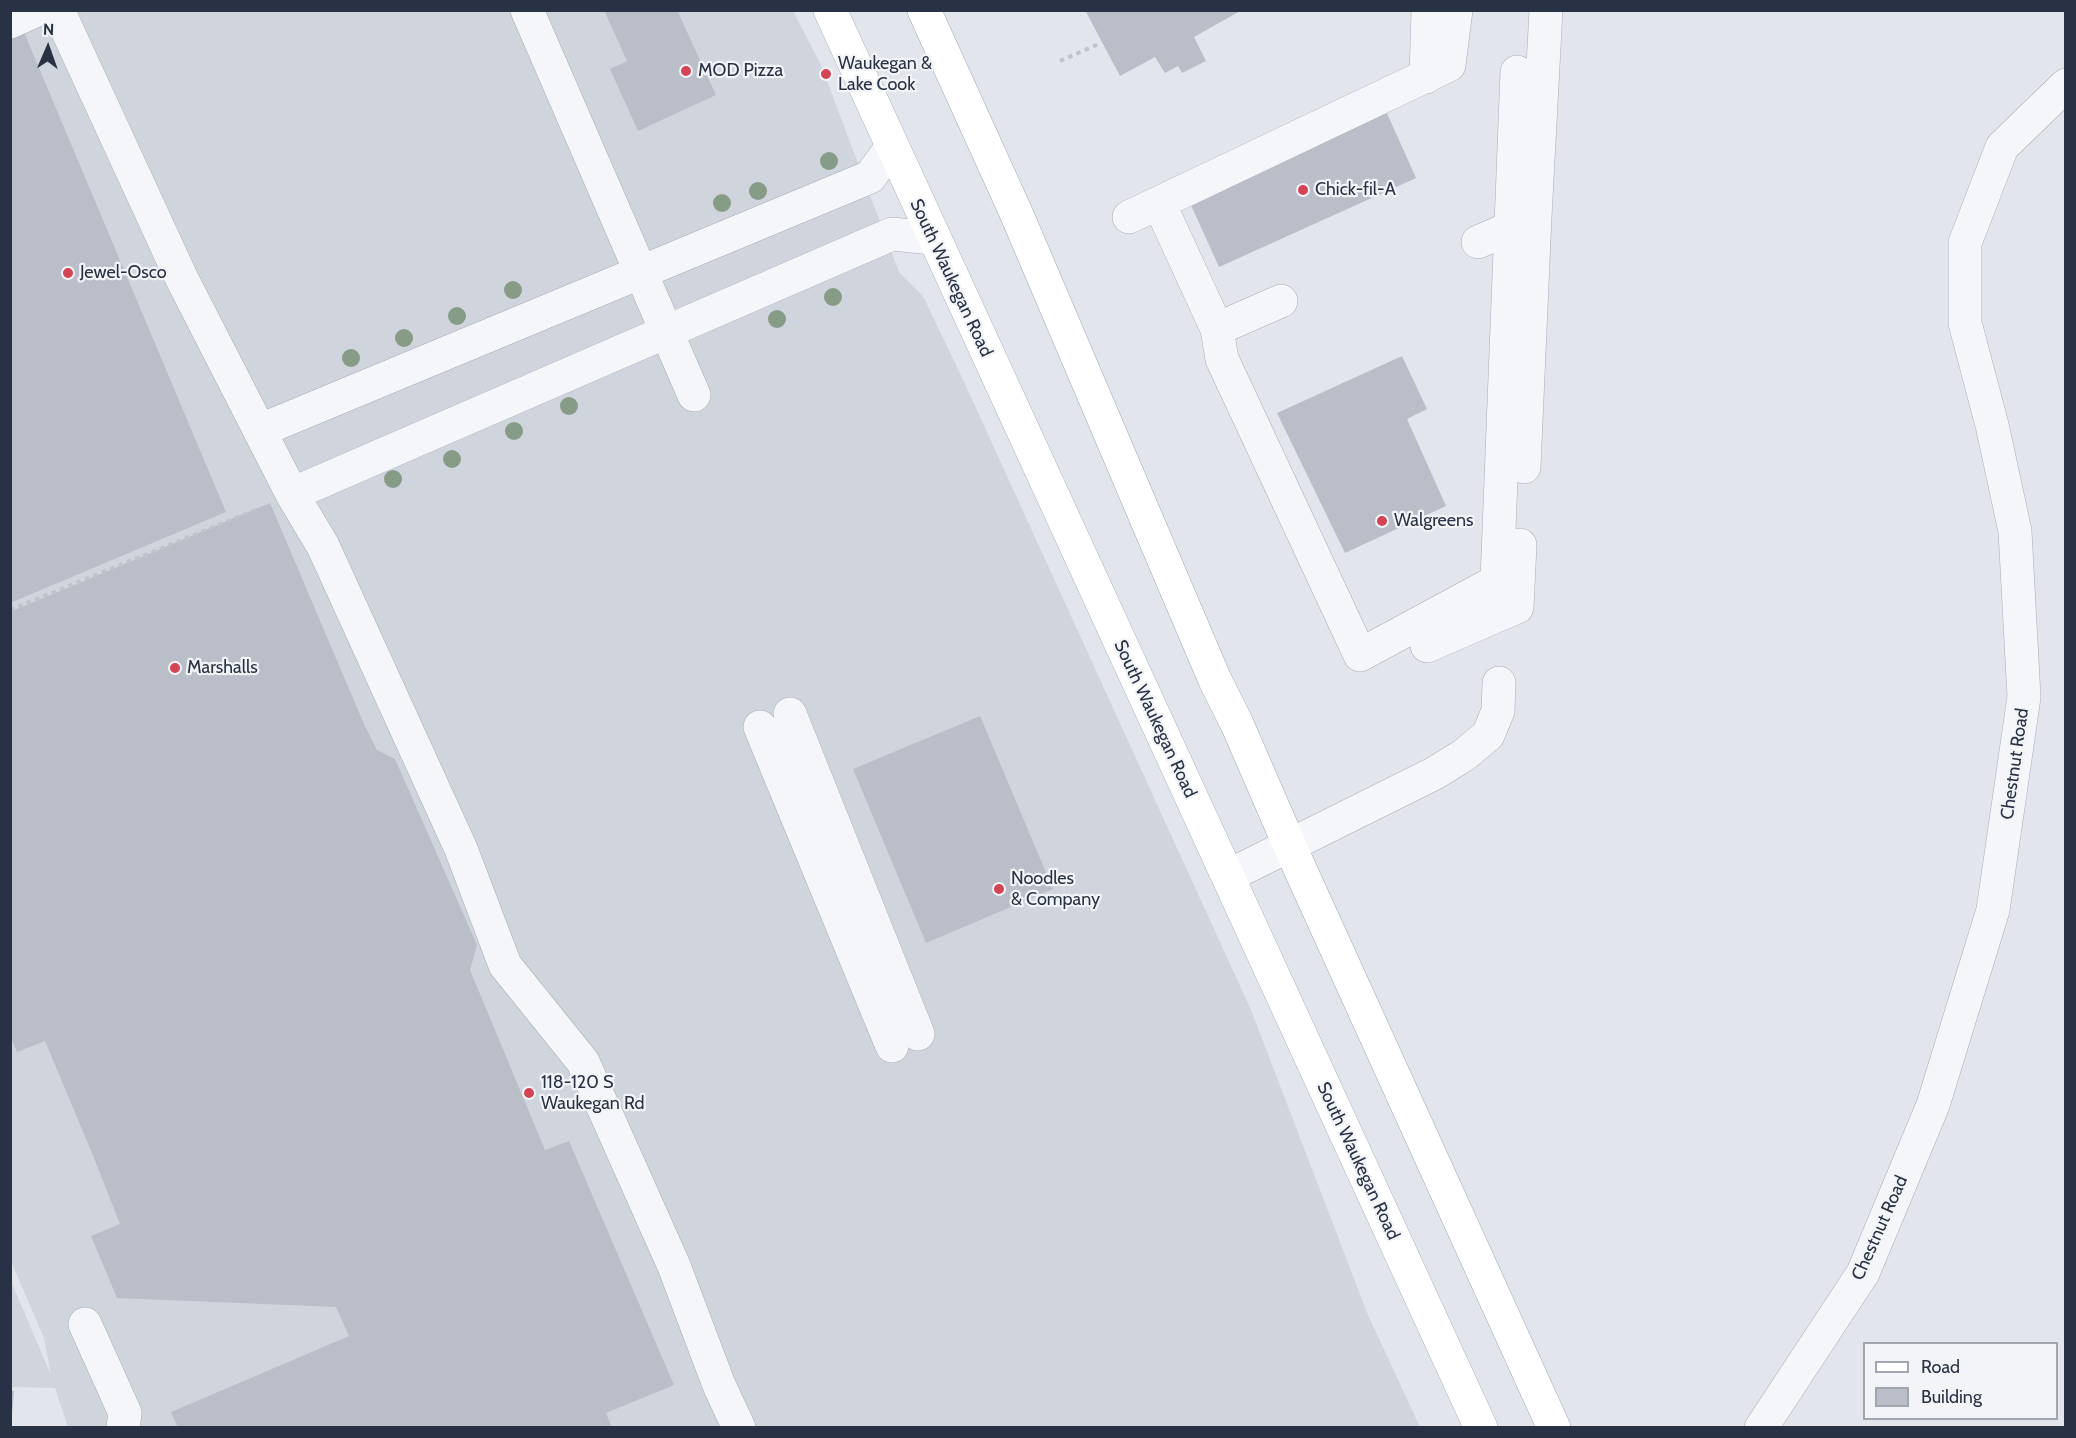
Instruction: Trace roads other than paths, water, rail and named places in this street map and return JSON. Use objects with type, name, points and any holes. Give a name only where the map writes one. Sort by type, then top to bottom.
[{"type":"main road","name":"South Waukegan Road","points":[[830,10],[932,238],[1481,1428]]},
{"type":"main road","points":[[924,10],[1017,215],[1215,680],[1237,724],[1554,1428]]},
{"type":"street","points":[[10,22],[37,10]]},
{"type":"street","points":[[58,10],[180,275],[292,494],[323,546],[457,839],[505,965],[583,1062],[674,1266],[719,1385],[739,1428]]},
{"type":"street","points":[[527,10],[694,395]]},
{"type":"street","points":[[1426,77],[1428,10]]},
{"type":"street","points":[[1129,218],[1449,64],[1456,10]]},
{"type":"street","points":[[1427,646],[1518,606],[1511,211],[1546,10]]},
{"type":"street","points":[[1159,203],[1217,329],[1222,359],[1360,655],[1497,581],[1517,72]]},
{"type":"street","name":"Chestnut Road","points":[[1761,1428],[1863,1273],[1934,1105],[1993,910],[2024,697],[2015,531],[1992,425],[1965,323],[1965,243],[2002,147],[2066,85]]},
{"type":"street","points":[[261,430],[870,177],[891,148]]},
{"type":"street","points":[[1478,242],[1511,211]]},
{"type":"street","points":[[292,494],[665,330],[891,234],[932,238]]},
{"type":"street","points":[[1217,329],[1281,301]]},
{"type":"street","points":[[1228,876],[1436,773],[1464,755],[1488,735],[1498,711],[1499,683]]},
{"type":"street","points":[[760,727],[905,1040],[790,714]]},
{"type":"street","points":[[85,1324],[124,1413],[123,1428]]},
{"type":"place","name":"MOD Pizza","points":[[686,71]]},
{"type":"place","name":"Waukegan & Lake Cook","points":[[826,74]]},
{"type":"place","name":"Chick-fil-A","points":[[1303,190]]},
{"type":"place","name":"Jewel-Osco","points":[[68,273]]},
{"type":"place","name":"Walgreens","points":[[1382,521]]},
{"type":"place","name":"Marshalls","points":[[175,668]]},
{"type":"place","name":"Noodles & Company","points":[[999,889]]},
{"type":"place","name":"118-120 S Waukegan Rd","points":[[529,1093]]}]
